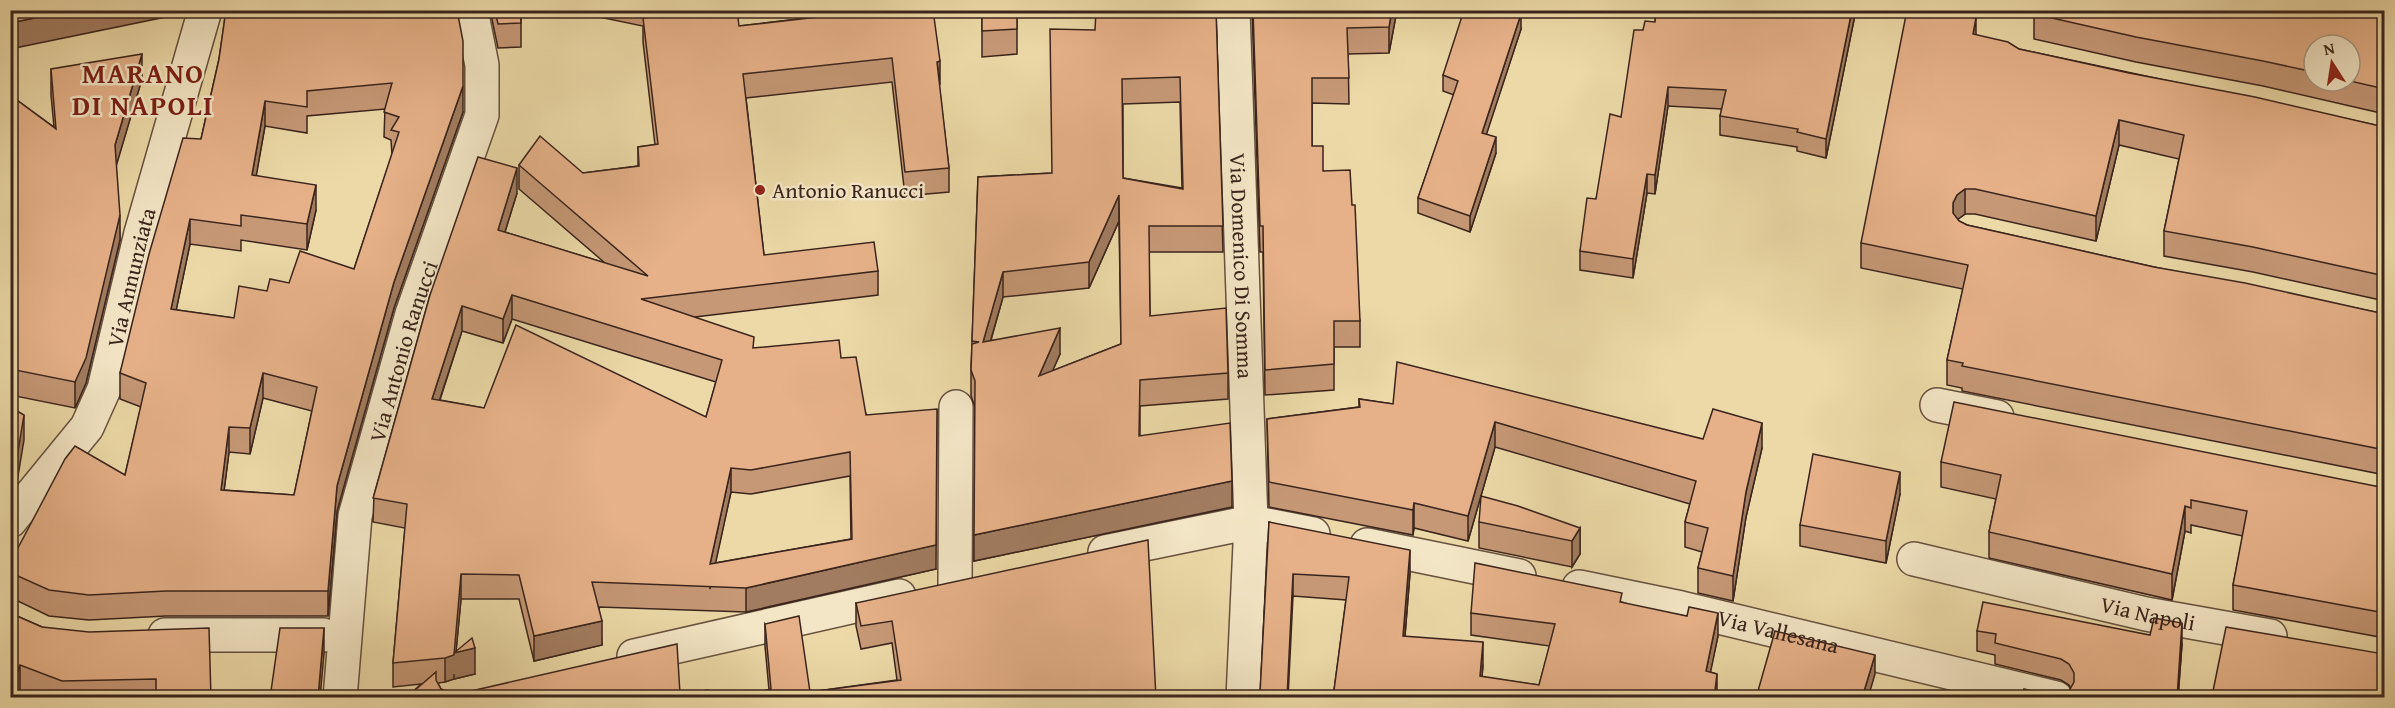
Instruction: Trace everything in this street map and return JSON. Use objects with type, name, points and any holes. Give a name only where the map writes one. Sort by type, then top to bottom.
[{"type":"street","name":"Via Annunziata","points":[[10,521],[87,427],[104,388],[141,233],[205,10]]},
{"type":"street","name":"Via Antonio Ranucci","points":[[340,698],[355,516],[412,314],[482,116],[482,65],[471,10]]},
{"type":"street","name":"Via Domenico Di Somma","points":[[1233,10],[1251,522],[1243,698]]},
{"type":"street","points":[[1937,405],[2029,424]]},
{"type":"street","points":[[955,584],[956,407]]},
{"type":"street","points":[[1080,558],[1251,522]]},
{"type":"street","name":"Via Vallesana","points":[[1251,522],[1681,608],[1968,687],[2056,698]]},
{"type":"street","name":"Via Napoli","points":[[1914,559],[2146,614],[2294,640]]},
{"type":"street","points":[[602,663],[989,577]]},
{"type":"street","points":[[133,637],[346,635]]},
{"type":"building","points":[[73,10],[10,23],[10,11]]},
{"type":"building","points":[[226,10],[457,10],[463,41],[463,86],[394,282],[337,486],[328,591],[166,591],[89,595],[49,590],[18,576],[10,576],[10,563],[65,459],[75,446],[125,475],[146,383],[120,373],[149,254],[183,138],[201,139],[219,59]],"holes":[[[392,83],[384,112],[399,117],[391,130],[399,132],[354,269],[300,251],[289,283],[270,279],[267,291],[239,286],[234,318],[171,309],[190,219],[241,226],[241,215],[307,224],[316,185],[252,175],[265,101],[307,107],[307,91]],[[263,373],[317,387],[294,495],[221,490],[229,427],[250,428]]]},
{"type":"building","points":[[495,10],[520,10],[521,23],[498,24]]},
{"type":"building","points":[[712,10],[737,10],[739,26],[844,14],[844,10],[933,10],[940,61],[937,62],[949,168],[905,172],[892,58],[743,74],[764,255],[874,242],[878,271],[641,299],[754,337],[753,348],[839,340],[841,358],[856,357],[866,415],[937,409],[936,545],[746,588],[592,582],[602,621],[534,636],[519,575],[461,574],[454,655],[445,658],[393,663],[407,504],[373,498],[430,295],[478,157],[517,168],[498,230],[648,276],[519,165],[540,136],[583,173],[639,166],[638,147],[658,144],[643,18]],"holes":[[[512,295],[722,360],[706,417],[516,325],[484,408],[432,399],[462,306],[503,319]],[[850,452],[852,539],[710,564],[731,468],[751,470]]]},
{"type":"building","points":[[982,10],[1017,10],[1017,29],[982,31]]},
{"type":"building","points":[[1096,10],[1216,10],[1223,226],[1149,226],[1150,316],[1226,308],[1228,373],[1140,380],[1139,436],[1230,423],[1232,481],[974,535],[975,381],[971,370],[972,344],[979,342],[972,341],[978,177],[1052,173],[1050,29],[1095,30]],"holes":[[[1180,77],[1183,189],[1123,178],[1122,79]],[[1119,195],[1121,344],[1039,376],[1060,328],[983,342],[1003,272],[1089,262]]]},
{"type":"building","points":[[1253,10],[1392,10],[1389,27],[1347,28],[1349,78],[1312,78],[1312,146],[1323,146],[1323,171],[1350,170],[1352,205],[1355,205],[1360,321],[1334,321],[1334,364],[1265,370],[1263,226],[1260,226]]},
{"type":"building","points":[[1464,10],[1511,10],[1521,14],[1482,133],[1496,137],[1470,216],[1418,198],[1458,81],[1443,75]]},
{"type":"building","points":[[1656,10],[1852,10],[1826,139],[1797,132],[1798,129],[1720,116],[1726,90],[1668,87],[1655,175],[1647,174],[1633,259],[1580,251],[1587,198],[1596,199],[1610,114],[1621,117],[1634,30],[1643,30],[1645,21],[1655,22]]},
{"type":"building","points":[[1907,10],[1943,10],[1976,18],[1973,34],[2008,42],[2019,49],[2385,126],[2385,276],[2253,247],[2164,231],[2184,135],[2119,120],[2096,216],[1975,189],[1965,189],[1957,195],[1953,203],[1953,213],[1959,221],[1967,225],[2154,267],[2245,283],[2385,313],[2385,450],[1962,366],[1963,363],[1947,360],[1968,265],[1861,243]]},
{"type":"building","points":[[2035,10],[2385,10],[2385,89],[2362,84],[2362,33],[2302,33],[2302,69],[2136,37],[2034,14]]},
{"type":"building","points":[[142,54],[115,145],[120,215],[86,358],[75,382],[10,369],[10,356],[14,342],[10,342],[10,95],[56,129],[51,69]]},
{"type":"building","points":[[1397,362],[1703,439],[1713,409],[1762,423],[1746,492],[1733,576],[1698,568],[1708,528],[1685,522],[1696,481],[1495,422],[1468,516],[1414,503],[1413,510],[1269,482],[1267,419],[1360,407],[1359,399],[1393,404]]},
{"type":"building","points":[[1954,402],[2385,487],[2385,613],[2233,585],[2247,511],[2191,500],[2191,508],[2185,506],[2172,574],[1989,532],[2001,475],[1941,462]]},
{"type":"building","points":[[10,407],[24,415],[17,457],[10,465]]},
{"type":"building","points":[[1813,454],[1900,472],[1886,541],[1800,525]]},
{"type":"building","points":[[1481,496],[1518,506],[1580,528],[1572,541],[1479,522]]},
{"type":"building","points":[[1269,522],[1410,550],[1403,636],[1483,642],[1480,676],[1539,685],[1555,624],[1471,613],[1475,563],[1622,593],[1620,602],[1687,616],[1689,607],[1718,613],[1706,671],[1717,674],[1714,698],[1333,698],[1349,577],[1293,574],[1287,698],[1240,698],[1260,694]]},
{"type":"building","points":[[1148,540],[1156,698],[736,698],[771,689],[765,624],[799,616],[810,692],[901,680],[892,621],[861,626],[856,603]]},
{"type":"building","points":[[1983,602],[2150,635],[2154,618],[2182,623],[2177,698],[2022,698],[2024,689],[2052,696],[2062,695],[2069,691],[2074,682],[2074,673],[2069,664],[2061,659],[1995,643],[1996,634],[1977,631]]},
{"type":"building","points":[[10,613],[42,627],[89,632],[209,628],[211,698],[156,698],[156,679],[62,681],[20,665],[10,692]]},
{"type":"building","points":[[2226,627],[2384,654],[2381,669],[2385,670],[2385,698],[2252,698],[2213,691]]},
{"type":"building","points":[[280,628],[324,628],[318,698],[270,698]]},
{"type":"building","points":[[1775,631],[1875,655],[1862,698],[1756,698]]},
{"type":"building","points":[[472,638],[475,648],[454,653]]},
{"type":"building","points":[[677,644],[680,694],[708,690],[708,698],[406,698],[436,672],[436,680],[441,689],[458,694]]},
{"type":"place","name":"Antonio Ranucci","points":[[760,190]]},
{"type":"district","name":"MARANO DI NAPOLI","points":[[143,89]]}]
